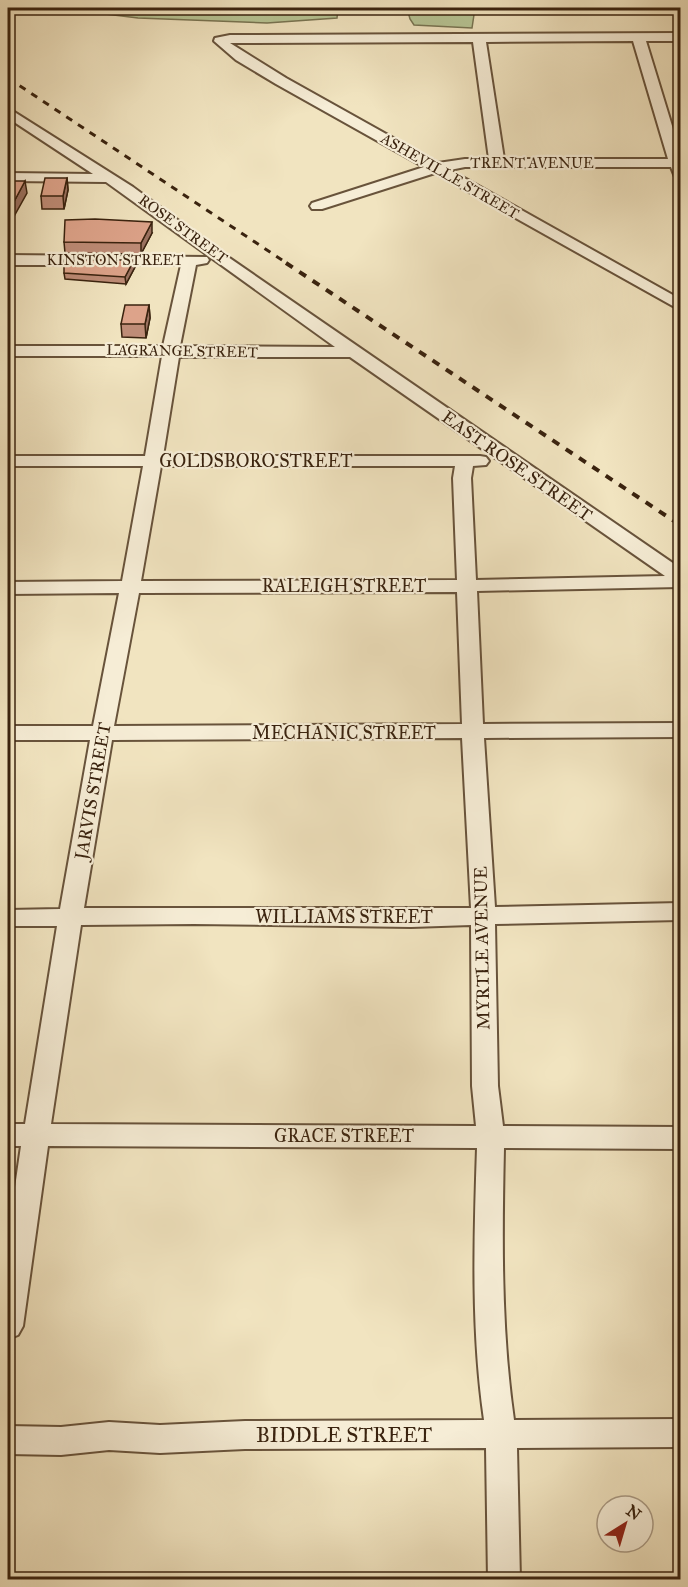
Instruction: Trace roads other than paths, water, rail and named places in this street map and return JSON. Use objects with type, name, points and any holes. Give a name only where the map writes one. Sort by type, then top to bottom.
[{"type":"street","points":[[638,37],[679,166]]},
{"type":"street","points":[[497,162],[479,38],[681,37]]},
{"type":"street","name":"ASHEVILLE STREET","points":[[479,38],[230,39],[220,41],[281,81],[681,305]]},
{"type":"street","name":"ROSE STREET","points":[[8,111],[128,190],[222,260],[356,352]]},
{"type":"street","name":"TRENT AVENUE","points":[[317,206],[436,168],[465,163],[679,166]]},
{"type":"street","points":[[8,177],[107,178]]},
{"type":"street","name":"KINSTON STREET","points":[[8,260],[222,260]]},
{"type":"street","name":"JARVIS STREET","points":[[8,1326],[71,917],[171,351],[189,262],[187,260]]},
{"type":"street","name":"LAGRANGE STREET","points":[[8,351],[356,352]]},
{"type":"street","name":"EAST ROSE STREET","points":[[356,352],[681,579]]},
{"type":"street","name":"GOLDSBORO STREET","points":[[8,461],[465,461],[505,458]]},
{"type":"street","name":"MYRTLE AVENUE","points":[[465,461],[462,478],[483,916],[485,1086],[491,1136],[488,1182],[492,1372],[501,1435],[504,1580]]},
{"type":"street","name":"RALEIGH STREET","points":[[8,588],[467,586],[681,579]]},
{"type":"street","name":"MECHANIC STREET","points":[[8,733],[473,733],[681,730]]},
{"type":"street","name":"WILLIAMS STREET","points":[[8,918],[194,915],[411,918],[681,911]]},
{"type":"street","name":"GRACE STREET","points":[[8,1135],[681,1138]]},
{"type":"street","name":"BIDDLE STREET","points":[[8,1440],[61,1441],[109,1436],[160,1438],[245,1435],[681,1433]]},
{"type":"railway","points":[[8,78],[288,264]]},
{"type":"railway","points":[[286,263],[680,525]]}]
